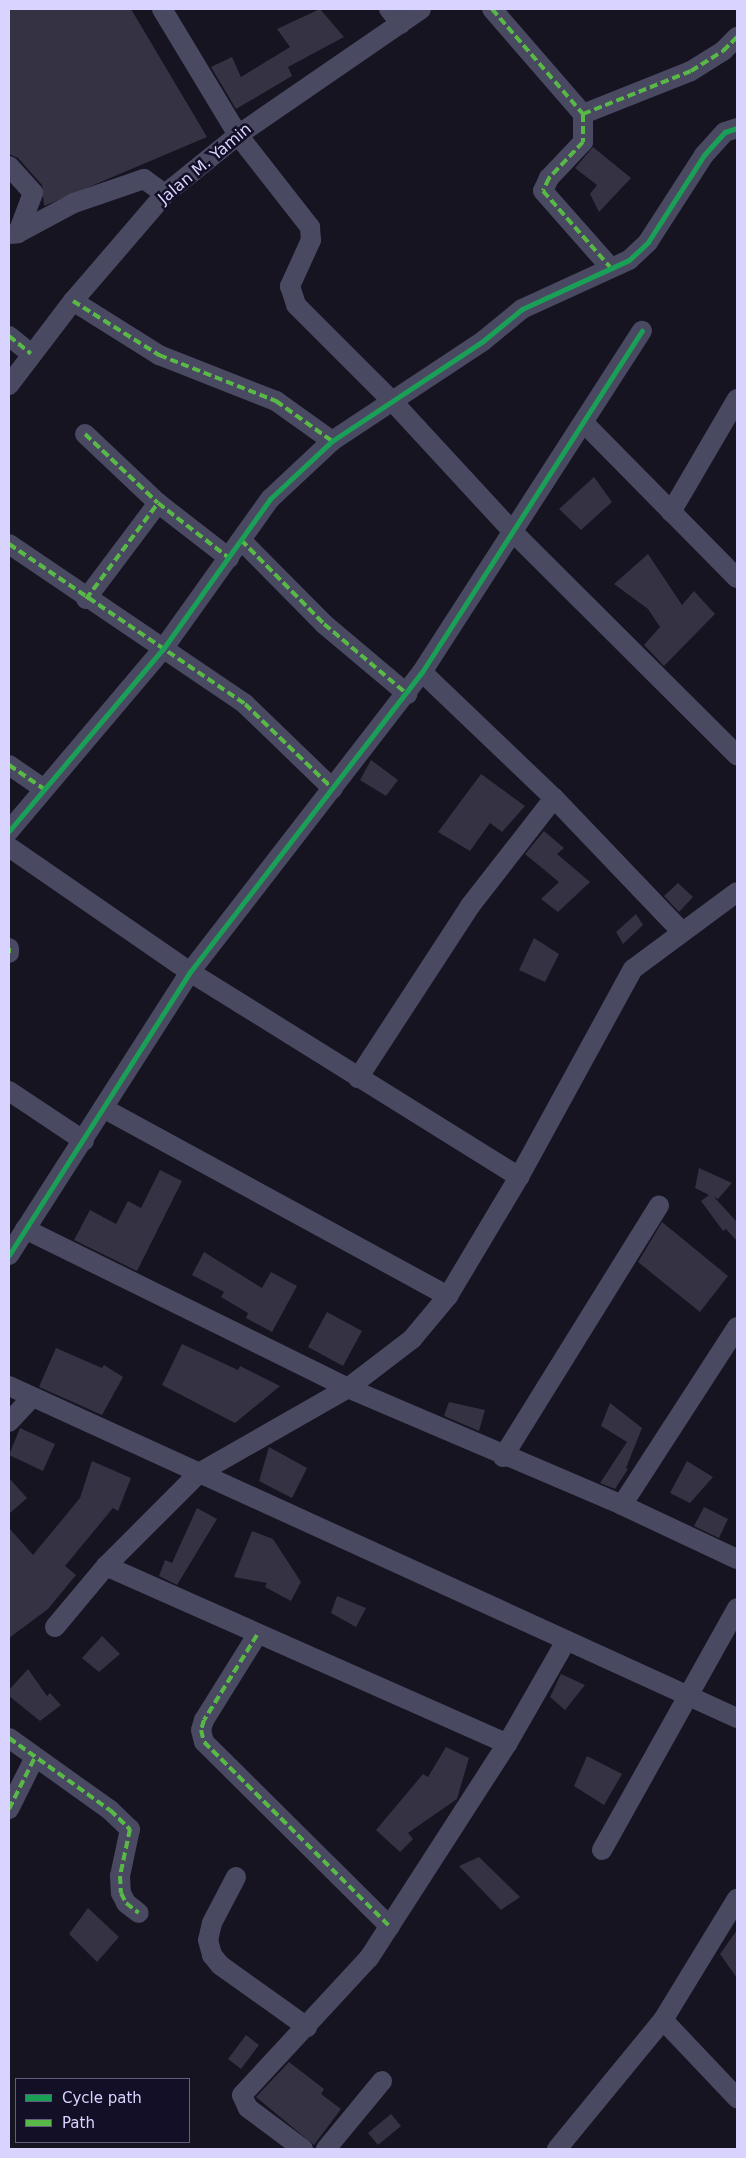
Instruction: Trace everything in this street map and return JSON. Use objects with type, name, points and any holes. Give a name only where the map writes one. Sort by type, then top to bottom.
[{"type":"street","points":[[162,9],[238,135],[310,227],[311,240],[290,286],[296,305],[394,403],[514,533],[737,755]]},
{"type":"street","points":[[389,9],[401,24]]},
{"type":"street","name":"Jalan M. Yamin","points":[[9,385],[73,301],[165,194],[238,135],[421,9]]},
{"type":"street","points":[[492,9],[583,114],[583,142],[549,178],[543,191],[610,267]]},
{"type":"street","points":[[583,114],[691,71],[716,56],[737,37]]},
{"type":"street","points":[[9,831],[163,649],[229,558],[265,504],[332,441],[394,403],[534,301],[610,267],[640,251],[686,177],[725,132],[737,128]]},
{"type":"street","points":[[9,166],[33,193],[13,234]]},
{"type":"street","points":[[13,234],[74,203],[144,179],[165,194]]},
{"type":"street","points":[[73,301],[160,355],[276,401],[332,441]]},
{"type":"street","points":[[9,1255],[84,1141],[190,972],[407,694],[514,533],[642,331]]},
{"type":"street","points":[[9,336],[31,354]]},
{"type":"street","points":[[670,512],[737,399]]},
{"type":"street","points":[[584,423],[737,578]]},
{"type":"street","points":[[85,434],[158,503],[229,558]]},
{"type":"street","points":[[86,599],[158,503]]},
{"type":"street","points":[[241,540],[324,624],[407,694]]},
{"type":"street","points":[[9,544],[86,599],[245,704],[333,789]]},
{"type":"street","points":[[422,672],[554,798],[682,932]]},
{"type":"street","points":[[9,765],[44,789]]},
{"type":"street","points":[[358,1078],[470,906],[554,798]]},
{"type":"street","points":[[9,847],[190,972],[519,1177]]},
{"type":"street","points":[[55,1627],[106,1566],[199,1473],[348,1388],[412,1339],[448,1296],[519,1177],[633,968],[737,892]]},
{"type":"street","points":[[9,948],[9,953]]},
{"type":"street","points":[[9,1091],[84,1141]]},
{"type":"street","points":[[103,1108],[448,1296]]},
{"type":"street","points":[[503,1457],[659,1205]]},
{"type":"street","points":[[26,1229],[348,1388],[503,1457],[622,1505],[737,1559]]},
{"type":"street","points":[[622,1505],[737,1327]]},
{"type":"street","points":[[9,1386],[737,1718]]},
{"type":"street","points":[[9,1422],[32,1397]]},
{"type":"street","points":[[106,1566],[257,1635],[507,1744]]},
{"type":"street","points":[[602,1850],[737,1608]]},
{"type":"street","points":[[257,1635],[204,1720],[201,1730],[204,1742],[390,1927]]},
{"type":"street","points":[[303,2149],[242,2100],[245,2090],[307,2027],[370,1958],[507,1744],[566,1641]]},
{"type":"street","points":[[9,1738],[110,1810],[130,1829],[120,1876],[121,1893],[126,1903],[139,1913]]},
{"type":"street","points":[[9,1808],[35,1757]]},
{"type":"street","points":[[236,1877],[212,1924],[208,1940],[212,1954],[220,1965],[307,2027]]},
{"type":"street","points":[[557,2149],[622,2074],[662,2020],[737,1899]]},
{"type":"street","points":[[662,2020],[737,2098]]},
{"type":"street","points":[[326,2149],[382,2081]]},
{"type":"building","points":[[9,9],[131,9],[207,137],[44,206],[42,185],[18,158],[9,154]]},
{"type":"building","points":[[320,9],[344,37],[288,67],[292,76],[236,109],[211,67],[232,57],[241,77],[290,47],[277,29]]},
{"type":"building","points":[[593,147],[631,178],[599,212],[590,194],[597,185],[575,168]]},
{"type":"building","points":[[594,477],[612,502],[581,530],[559,509]]},
{"type":"building","points":[[648,554],[682,605],[694,591],[715,614],[664,666],[644,645],[660,627],[648,609],[614,584]]},
{"type":"building","points":[[371,760],[398,780],[386,796],[360,780]]},
{"type":"building","points":[[481,774],[525,806],[502,832],[490,823],[470,851],[438,832]]},
{"type":"building","points":[[544,831],[564,848],[557,854],[590,882],[558,912],[541,899],[559,882],[525,854]]},
{"type":"building","points":[[678,883],[693,897],[679,912],[664,896]]},
{"type":"building","points":[[636,914],[643,925],[623,944],[616,932]]},
{"type":"building","points":[[534,938],[559,954],[545,982],[519,970]]},
{"type":"building","points":[[699,1168],[732,1183],[718,1199],[714,1197],[737,1222],[737,1241],[726,1229],[723,1231],[701,1201],[709,1195],[695,1188]]},
{"type":"building","points":[[160,1170],[182,1181],[137,1271],[74,1240],[90,1210],[116,1224],[128,1201],[141,1208]]},
{"type":"building","points":[[662,1222],[728,1276],[700,1312],[638,1262]]},
{"type":"building","points":[[204,1252],[262,1288],[271,1272],[297,1286],[272,1332],[246,1318],[248,1313],[221,1297],[224,1292],[192,1275]]},
{"type":"building","points":[[327,1312],[362,1331],[343,1366],[308,1347]]},
{"type":"building","points":[[182,1344],[238,1370],[240,1366],[280,1386],[235,1423],[162,1385]]},
{"type":"building","points":[[56,1348],[102,1368],[104,1365],[123,1377],[102,1415],[39,1387]]},
{"type":"building","points":[[449,1402],[485,1410],[479,1431],[444,1416]]},
{"type":"building","points":[[610,1403],[642,1428],[626,1468],[628,1469],[615,1489],[600,1483],[627,1442],[601,1426]]},
{"type":"building","points":[[20,1428],[55,1444],[43,1471],[9,1455]]},
{"type":"building","points":[[269,1447],[307,1468],[292,1498],[259,1481]]},
{"type":"building","points":[[92,1461],[131,1478],[118,1511],[113,1508],[65,1566],[76,1575],[48,1609],[9,1638],[9,1528],[33,1555],[80,1498]]},
{"type":"building","points":[[687,1461],[713,1477],[690,1503],[670,1493]]},
{"type":"building","points":[[9,1478],[27,1498],[9,1514]]},
{"type":"building","points":[[704,1507],[728,1519],[719,1538],[694,1526]]},
{"type":"building","points":[[197,1508],[217,1519],[177,1585],[159,1576],[165,1560],[172,1563]]},
{"type":"building","points":[[252,1531],[273,1539],[301,1582],[291,1601],[265,1587],[267,1583],[234,1577]]},
{"type":"building","points":[[337,1596],[366,1608],[356,1627],[331,1613]]},
{"type":"building","points":[[102,1636],[120,1654],[99,1672],[82,1658]]},
{"type":"building","points":[[28,1669],[47,1696],[50,1693],[61,1705],[40,1721],[9,1696],[9,1690]]},
{"type":"building","points":[[561,1674],[585,1685],[565,1710],[550,1697]]},
{"type":"building","points":[[446,1747],[469,1758],[457,1799],[408,1833],[413,1839],[400,1852],[376,1830],[423,1774],[428,1777]]},
{"type":"building","points":[[587,1756],[622,1774],[604,1805],[574,1786]]},
{"type":"building","points":[[479,1857],[520,1897],[501,1910],[459,1866]]},
{"type":"building","points":[[88,1908],[119,1937],[97,1962],[69,1934]]},
{"type":"building","points":[[737,1930],[737,1978],[720,1954]]},
{"type":"building","points":[[246,2035],[259,2045],[241,2069],[228,2059]]},
{"type":"building","points":[[289,2062],[324,2089],[321,2094],[341,2109],[314,2145],[256,2097]]},
{"type":"building","points":[[391,2114],[401,2126],[378,2145],[368,2133]]},
{"type":"marked path","points":[[492,9],[583,114],[583,142],[549,178],[543,191],[610,267]]},
{"type":"marked path","points":[[583,114],[691,71],[723,51],[737,37]]},
{"type":"marked path","points":[[73,301],[159,355],[276,401],[332,441]]},
{"type":"marked path","points":[[9,336],[31,354]]},
{"type":"marked path","points":[[85,434],[158,503],[229,558]]},
{"type":"marked path","points":[[86,599],[158,503]]},
{"type":"marked path","points":[[241,540],[324,624],[407,694]]},
{"type":"marked path","points":[[9,544],[245,704],[333,789]]},
{"type":"marked path","points":[[9,765],[44,789]]},
{"type":"marked path","points":[[9,948],[9,953]]},
{"type":"marked path","points":[[257,1635],[204,1720],[201,1730],[204,1742],[390,1927]]},
{"type":"marked path","points":[[9,1738],[110,1810],[130,1829],[120,1876],[121,1893],[126,1903],[139,1913]]},
{"type":"marked path","points":[[9,1809],[35,1757]]},
{"type":"cycle path","points":[[9,831],[163,649],[270,499],[332,441],[483,341],[522,309],[629,260],[648,242],[704,155],[725,132],[737,128]]},
{"type":"cycle path","points":[[9,1255],[190,972],[422,672],[642,331]]}]
